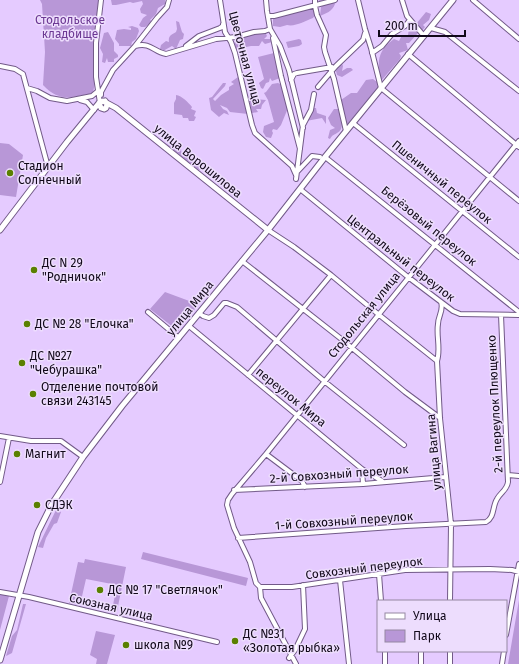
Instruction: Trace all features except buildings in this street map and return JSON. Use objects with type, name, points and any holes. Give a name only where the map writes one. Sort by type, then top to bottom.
[{"type":"main road","name":"улица Мира","points":[[0,660],[38,532],[52,504],[83,457],[122,406],[268,230],[300,189],[322,157],[346,132],[453,0]]},
{"type":"main road","points":[[0,230],[48,167],[102,102]]},
{"type":"main road","points":[[102,102],[99,107],[104,109]]},
{"type":"main road","name":"улица Ворошилова","points":[[102,102],[116,108],[268,230]]},
{"type":"main road","points":[[89,116],[104,109],[116,108]]},
{"type":"street","points":[[101,0],[96,43],[96,70],[102,102]]},
{"type":"street","points":[[27,88],[57,100],[66,101],[78,100],[101,92],[113,70],[135,46],[166,7],[169,0]]},
{"type":"street","name":"Цветочная улица","points":[[220,0],[224,23],[228,38],[235,53],[252,126],[255,132],[292,166],[297,175]]},
{"type":"street","points":[[315,0],[315,6],[326,35],[324,47],[331,69],[346,132]]},
{"type":"street","points":[[268,16],[274,16],[335,0]]},
{"type":"street","points":[[358,0],[381,88],[489,178],[519,201]]},
{"type":"street","points":[[402,0],[405,11],[410,20],[424,36]]},
{"type":"street","points":[[473,0],[519,39]]},
{"type":"street","points":[[268,1],[270,29],[281,49],[292,80],[303,128]]},
{"type":"street","points":[[372,53],[382,46],[392,34],[405,26],[410,20]]},
{"type":"street","points":[[182,49],[199,36],[220,28],[224,23]]},
{"type":"street","points":[[431,28],[445,32],[519,91]]},
{"type":"street","points":[[135,46],[141,43],[147,44],[164,54],[209,40],[263,32],[270,29]]},
{"type":"street","points":[[318,87],[331,69],[363,40],[366,34],[365,29]]},
{"type":"street","points":[[263,32],[275,40],[282,76],[300,149]]},
{"type":"street","points":[[408,54],[518,144]]},
{"type":"street","points":[[0,66],[15,69],[23,74],[48,167]]},
{"type":"street","points":[[292,80],[294,74],[297,73],[331,69]]},
{"type":"street","points":[[297,175],[303,128],[311,110],[314,94]]},
{"type":"street","points":[[78,100],[87,102],[94,110]]},
{"type":"street","name":"Пшеничный переулок","points":[[353,123],[519,257]]},
{"type":"street","name":"Стодольская улица","points":[[238,538],[227,503],[234,490],[266,454],[408,277],[518,144]]},
{"type":"street","points":[[297,175],[312,156],[322,157]]},
{"type":"street","name":"Берёзовый переулок","points":[[322,157],[436,244],[519,313]]},
{"type":"street","name":"Центральный переулок","points":[[300,189],[448,308],[457,313],[501,315],[519,313]]},
{"type":"street","points":[[268,230],[294,247],[331,275],[437,361]]},
{"type":"street","points":[[242,261],[405,392],[440,418]]},
{"type":"street","points":[[248,375],[302,308],[331,275]]},
{"type":"street","name":"улица Вагина","points":[[441,302],[442,308],[437,325],[439,354],[437,361],[445,477],[451,524],[450,600]]},
{"type":"street","points":[[199,313],[209,318],[214,315],[224,303],[237,307],[324,381],[404,445]]},
{"type":"street","points":[[148,312],[179,338]]},
{"type":"street","points":[[440,314],[449,312],[457,313]]},
{"type":"street","name":"2-й переулок Плющенко","points":[[451,524],[489,521],[492,517],[497,499],[508,486],[501,315]]},
{"type":"street","name":"переулок Мира","points":[[188,326],[297,414],[362,469],[382,481]]},
{"type":"street","points":[[0,436],[31,441],[61,441],[83,457]]},
{"type":"street","points":[[0,482],[9,438]]},
{"type":"street","points":[[266,454],[302,482],[305,487]]},
{"type":"street","points":[[362,469],[363,484]]},
{"type":"street","points":[[508,475],[519,476]]},
{"type":"street","name":"2-й Совхозный переулок","points":[[234,490],[363,484],[382,481],[445,477]]},
{"type":"street","name":"1-й Совхозный переулок","points":[[238,538],[451,524]]},
{"type":"street","points":[[238,538],[250,562],[256,582],[260,587],[261,598],[288,649],[290,656],[296,664]]},
{"type":"street","points":[[507,630],[519,564]]},
{"type":"street","name":"Совхозный переулок","points":[[260,587],[284,588],[405,570],[507,569],[518,572]]},
{"type":"street","points":[[379,574],[381,600]]},
{"type":"street","points":[[340,580],[349,664]]},
{"type":"street","points":[[288,664],[290,656],[295,650],[305,629],[303,585]]},
{"type":"street","name":"Союзная улица","points":[[0,592],[217,642]]},
{"type":"street","points":[[384,652],[385,664]]},
{"type":"street","points":[[421,652],[422,664]]},
{"type":"street","points":[[450,652],[450,664]]},
{"type":"street","points":[[502,664],[504,652]]},
{"type":"green space","name":"Стодольское кладбище","points":[[40,0],[99,0],[94,44],[95,82],[93,93],[66,97],[49,91],[43,85],[45,52],[42,4]]},
{"type":"green space","points":[[111,0],[165,0],[165,4],[158,8],[156,14],[150,20],[153,22],[145,27],[141,27],[139,25],[143,18],[147,15],[141,13],[140,9],[143,4],[142,1],[112,5]]},
{"type":"green space","points":[[318,0],[322,0],[325,3],[333,1],[335,4],[334,7],[331,11],[320,16],[321,7],[324,4]]},
{"type":"green space","points":[[310,8],[314,10],[315,15],[313,18],[293,25],[280,27],[273,26],[273,19],[278,16]]},
{"type":"green space","points":[[426,12],[431,14],[429,20],[423,25],[425,27],[409,43],[406,43],[408,50],[399,53],[401,56],[400,59],[381,81],[379,63],[381,53],[384,48],[394,39],[399,41],[402,35],[408,35],[409,28],[416,28],[416,24]]},
{"type":"green space","points":[[176,21],[179,22],[184,34],[183,39],[180,40],[176,49],[172,46],[163,51],[160,49],[161,45],[166,41],[169,42],[169,37],[176,32]]},
{"type":"green space","points":[[132,26],[138,28],[139,31],[136,39],[132,42],[131,46],[119,46],[115,39],[117,30],[131,30],[131,28],[128,27]]},
{"type":"green space","points":[[108,32],[114,43],[114,51],[118,57],[114,59],[114,62],[108,62],[107,58],[105,63],[102,62],[103,54],[100,48],[104,33]]},
{"type":"green space","points":[[263,32],[267,36],[264,39],[272,39],[272,42],[265,44],[262,41],[259,46],[236,49],[234,43],[243,35]]},
{"type":"green space","points":[[299,39],[301,40],[302,44],[288,48],[286,42]]},
{"type":"green space","points":[[274,53],[276,57],[275,60],[278,61],[276,66],[279,71],[280,78],[272,81],[270,78],[269,82],[266,83],[263,89],[259,83],[264,79],[258,57]]},
{"type":"green space","points":[[341,61],[343,66],[342,71],[347,68],[351,68],[353,70],[342,77],[337,75],[336,71]]},
{"type":"green space","points":[[238,77],[240,78],[248,114],[230,112],[227,108],[220,105],[229,115],[224,113],[219,117],[211,110],[209,98],[212,97],[223,83],[226,83],[213,99],[215,101],[229,90],[229,87],[234,84],[231,82]]},
{"type":"green space","points":[[373,79],[377,82],[378,87],[347,125],[345,122],[341,100],[351,93],[357,93],[366,80]]},
{"type":"green space","points":[[278,83],[282,85],[288,108],[281,125],[277,130],[273,129],[271,138],[266,137],[263,132],[264,126],[274,122],[268,100],[264,93],[272,84]]},
{"type":"green space","points":[[176,95],[185,100],[192,107],[191,109],[196,111],[194,121],[189,121],[188,118],[183,118],[182,115],[174,114]]},
{"type":"green space","points":[[253,99],[266,100],[261,109],[256,109],[258,112],[252,113],[249,101]]},
{"type":"green space","points":[[314,108],[316,108],[317,113],[326,116],[326,124],[322,118],[306,121]]},
{"type":"green space","points":[[334,109],[338,109],[342,125],[340,131],[330,139],[328,138],[330,130],[335,128],[331,125],[328,118]]},
{"type":"green space","points":[[162,141],[175,149],[181,149],[182,156],[197,159],[203,167],[203,170],[196,168]]},
{"type":"green space","name":"Стадион Солнечный","points":[[0,143],[9,144],[23,155],[16,197],[0,195]]},
{"type":"green space","points":[[165,292],[192,302],[195,309],[178,331],[150,309]]},
{"type":"green space","points":[[56,510],[61,512],[57,523],[54,524],[46,538],[43,548],[38,547]]},
{"type":"green space","points":[[143,552],[248,578],[246,586],[141,559]]},
{"type":"green space","points":[[85,559],[126,567],[117,611],[112,610],[117,585],[86,579],[80,605],[69,603],[78,562],[84,563]]},
{"type":"green space","points":[[0,594],[9,596],[0,630]]},
{"type":"green space","points":[[519,600],[519,664],[508,664]]},
{"type":"green space","points":[[23,604],[26,604],[12,653],[6,656],[12,636],[17,630]]},
{"type":"green space","points":[[96,631],[115,635],[107,664],[96,664],[97,659],[90,655]]},
{"type":"place","name":"Стадион Солнечный","points":[[10,173]]},
{"type":"place","name":"ДС N 29 \"Родничок\"","points":[[34,270]]},
{"type":"place","name":"ДС № 28 \"Елочка\"","points":[[27,324]]},
{"type":"place","name":"ДС №27 \"Чебурашка\"","points":[[22,363]]},
{"type":"place","name":"Отделение почтовой связи 243145","points":[[33,394]]},
{"type":"place","name":"Магнит","points":[[17,454]]},
{"type":"place","name":"СДЭК","points":[[37,505]]},
{"type":"place","name":"ДС № 17 \"Светлячок\"","points":[[100,590]]},
{"type":"place","name":"ДС №31 «Золотая рыбка»","points":[[235,641]]},
{"type":"place","name":"школа №9","points":[[126,645]]}]
